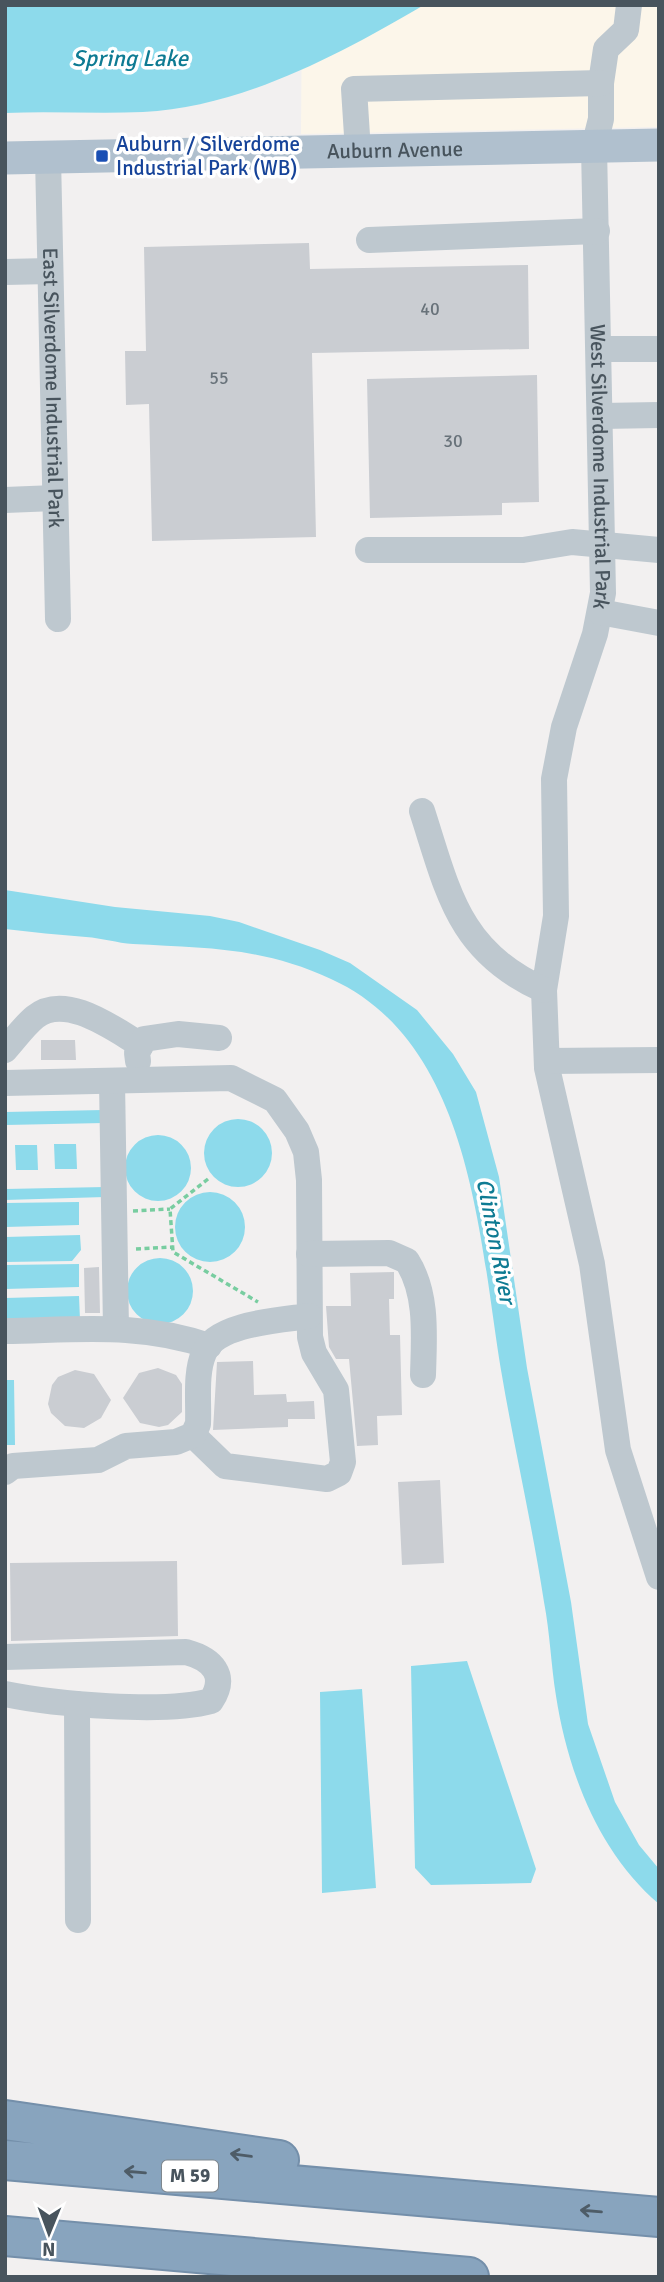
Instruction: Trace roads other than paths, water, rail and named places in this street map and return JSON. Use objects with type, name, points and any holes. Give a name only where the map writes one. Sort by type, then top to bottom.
[{"type":"highway","points":[[5,2120],[343,2170],[374,2193]]},
{"type":"highway","name":"M 59","points":[[5,2160],[659,2217]]},
{"type":"highway","points":[[5,2236],[470,2277]]},
{"type":"highway","points":[[5,2259],[270,2260]]},
{"type":"main road","name":"Auburn Avenue","points":[[5,158],[659,145]]},
{"type":"street","name":"West Silverdome Industrial Park","points":[[629,5],[626,30],[606,49],[601,83],[601,119],[594,147],[604,547],[600,612],[588,660],[564,727],[556,764],[553,811],[556,916],[544,990],[547,1062],[592,1264],[618,1450],[659,1577]]},
{"type":"street","points":[[358,151],[355,89],[601,83]]},
{"type":"street","name":"East Silverdome Industrial Park","points":[[48,158],[58,619]]},
{"type":"street","points":[[369,240],[597,231]]},
{"type":"street","points":[[5,272],[50,271]]},
{"type":"street","points":[[599,349],[659,349]]},
{"type":"street","points":[[601,416],[659,415]]},
{"type":"street","points":[[5,500],[55,498]]},
{"type":"street","points":[[368,550],[523,550],[572,542],[659,550]]},
{"type":"street","points":[[600,612],[659,623]]},
{"type":"street","points":[[422,811],[450,897],[473,940],[525,982],[544,990]]},
{"type":"street","points":[[5,1049],[37,1016],[50,1011],[68,1010],[90,1016],[141,1045]]},
{"type":"street","points":[[141,1080],[137,1053],[144,1039],[158,1035],[219,1038]]},
{"type":"street","points":[[547,1062],[659,1060]]},
{"type":"street","points":[[7,1080],[231,1078],[275,1100],[297,1131],[306,1152],[309,1254],[298,1317],[314,1353],[336,1390],[344,1444],[343,1462],[339,1473],[327,1479],[225,1466],[193,1435]]},
{"type":"street","points":[[112,1081],[116,1329]]},
{"type":"street","points":[[309,1254],[389,1253],[407,1261],[420,1293],[424,1333],[423,1375]]},
{"type":"street","points":[[5,1472],[13,1466],[98,1460],[126,1446],[176,1442],[193,1435],[198,1424],[200,1372],[204,1352],[209,1346],[229,1330],[298,1317]]},
{"type":"street","points":[[5,1331],[116,1329],[173,1334],[209,1346]]},
{"type":"street","points":[[5,1657],[186,1652],[203,1656],[215,1665],[219,1678],[217,1692],[211,1701],[192,1706],[77,1704],[5,1694]]},
{"type":"street","points":[[77,1704],[78,1920]]},
{"type":"water","name":"Spring Lake","points":[[5,5],[424,5],[325,59],[254,89],[217,100],[143,112],[5,113]]},
{"type":"water","name":"Clinton River","points":[[5,890],[115,907],[210,916],[239,922],[320,950],[350,963],[417,1010],[453,1054],[476,1092],[499,1177],[527,1368],[571,1602],[588,1724],[615,1802],[639,1845],[659,1869],[659,1904],[619,1861],[603,1836],[578,1782],[569,1754],[556,1696],[546,1614],[501,1370],[475,1205],[461,1149],[441,1096],[414,1048],[378,1009],[331,979],[306,968],[234,951],[127,943],[5,929]]},
{"type":"water","points":[[103,1110],[104,1123],[5,1125],[5,1112]]},
{"type":"water","points":[[231,1119],[245,1119],[257,1124],[267,1134],[272,1153],[267,1172],[257,1182],[245,1187],[231,1187],[219,1182],[209,1172],[204,1160],[204,1146],[209,1134],[219,1124]]},
{"type":"water","points":[[164,1135],[182,1144],[189,1155],[189,1181],[182,1192],[171,1199],[152,1201],[134,1192],[127,1181],[125,1162],[134,1144],[145,1137]]},
{"type":"water","points":[[54,1144],[76,1144],[77,1169],[55,1169]]},
{"type":"water","points":[[15,1145],[37,1145],[38,1170],[16,1170]]},
{"type":"water","points":[[105,1187],[105,1197],[5,1200],[5,1189]]},
{"type":"water","points":[[210,1192],[235,1202],[245,1227],[235,1252],[210,1262],[185,1252],[175,1227],[185,1202]]},
{"type":"water","points":[[79,1202],[79,1225],[5,1227],[5,1203]]},
{"type":"water","points":[[80,1235],[81,1250],[72,1261],[5,1262],[5,1237]]},
{"type":"water","points":[[154,1258],[166,1258],[178,1263],[188,1273],[193,1291],[191,1304],[178,1319],[166,1324],[154,1324],[142,1319],[132,1309],[127,1297],[127,1285],[132,1273],[142,1263]]},
{"type":"water","points":[[79,1264],[79,1287],[5,1289],[5,1265]]},
{"type":"water","points":[[79,1296],[80,1320],[5,1322],[5,1298]]},
{"type":"water","points":[[5,1380],[14,1380],[15,1445],[5,1445]]},
{"type":"water","points":[[467,1661],[536,1869],[531,1883],[431,1885],[415,1868],[411,1666]]},
{"type":"water","points":[[362,1689],[376,1888],[322,1893],[320,1692]]},
{"type":"place","name":"Auburn / Silverdome Industrial Park (WB)","points":[[102,156]]}]
